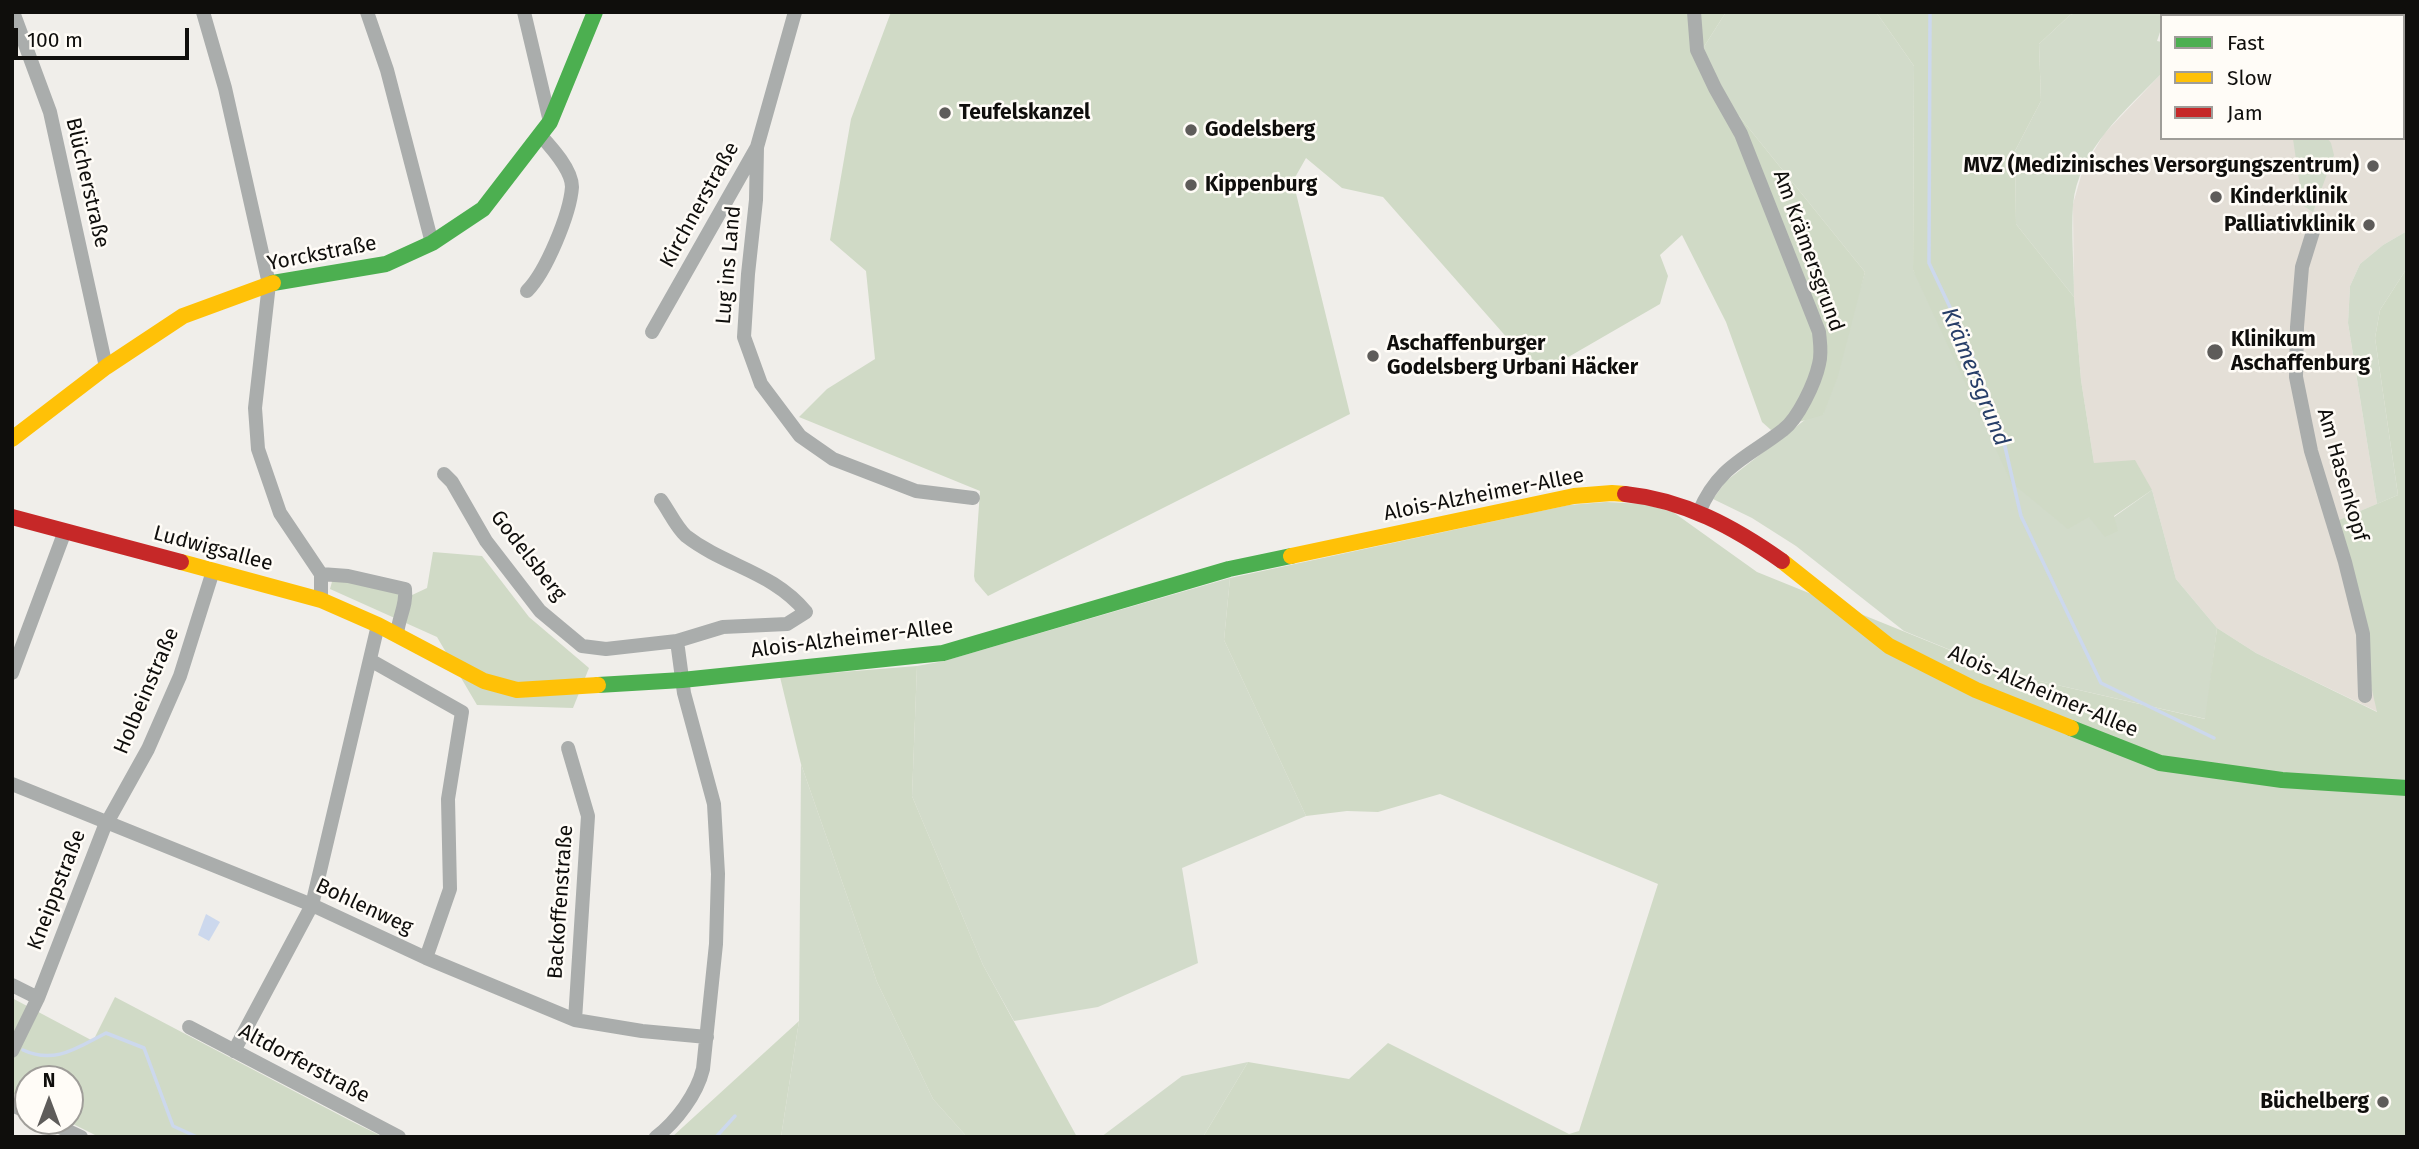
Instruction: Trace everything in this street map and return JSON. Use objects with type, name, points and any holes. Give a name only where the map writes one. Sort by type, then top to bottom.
[{"type":"street","name":"Blücherstraße","points":[[13,12],[50,112],[106,367]]},
{"type":"street","points":[[203,12],[225,88],[269,284],[255,408],[258,449],[280,513],[321,574],[321,600]]},
{"type":"street","points":[[367,12],[387,70],[432,243]]},
{"type":"street","points":[[524,12],[550,122]]},
{"type":"street","name":"Yorckstraße","points":[[12,439],[106,367],[183,316],[269,284],[386,264],[432,243],[483,209],[550,122],[595,12]]},
{"type":"street","name":"Kirchnerstraße","points":[[652,332],[757,146],[794,12]]},
{"type":"street","name":"Am Krämersgrund","points":[[1694,12],[1697,50],[1741,134],[1819,332],[1821,350],[1819,367],[1794,419],[1783,430],[1721,474],[1704,499],[1699,512]]},
{"type":"street","points":[[527,291],[536,281],[559,236],[572,185],[558,154],[541,136]]},
{"type":"street","name":"Lug ins Land","points":[[757,146],[756,200],[744,337],[761,384],[800,436],[833,459],[916,491],[973,498]]},
{"type":"street","name":"Am Hasenkopf","points":[[2316,222],[2302,267],[2296,377],[2311,451],[2345,562],[2363,634],[2365,696]]},
{"type":"street","name":"Godelsberg","points":[[444,474],[452,482],[486,541],[540,611],[582,646],[606,649],[677,641],[723,627],[788,624],[806,612],[774,582],[711,552],[684,534],[661,499]]},
{"type":"street","name":"Alois-Alzheimer-Allee","points":[[682,680],[943,653],[1229,569],[1574,496],[1612,493],[1652,497],[1699,512],[1755,542],[1782,561],[1889,646],[1976,690],[2160,763],[2282,780],[2407,788]]},
{"type":"street","name":"Ludwigsallee","points":[[12,517],[321,600],[378,625],[484,681],[517,690],[682,680]]},
{"type":"street","points":[[12,673],[65,531]]},
{"type":"street","name":"Holbeinstraße","points":[[107,822],[148,748],[180,676],[213,572]]},
{"type":"street","points":[[321,574],[348,576],[405,589],[407,603],[397,635]]},
{"type":"street","points":[[234,1051],[312,905],[378,625]]},
{"type":"street","points":[[656,1137],[667,1128],[699,1084],[707,1037],[716,944],[718,874],[715,804],[682,680],[677,641]]},
{"type":"street","points":[[370,660],[461,712],[448,799],[450,889],[426,958]]},
{"type":"street","name":"Backoffenstraße","points":[[568,748],[588,816],[575,1020]]},
{"type":"street","name":"Bohlenweg","points":[[12,784],[312,905],[426,958],[575,1020],[642,1031],[707,1037]]},
{"type":"street","name":"Kneippstraße","points":[[12,1051],[38,998],[107,822]]},
{"type":"street","points":[[12,985],[38,998]]},
{"type":"street","name":"Altdorferstraße","points":[[189,1027],[399,1137]]},
{"type":"shaded area","name":"Klinikum Aschaffenburg","points":[[2407,12],[2407,231],[2383,245],[2360,264],[2350,286],[2348,323],[2377,504],[2334,522],[2378,712],[2256,653],[2217,628],[2176,579],[2152,490],[2094,463],[2081,380],[2074,297],[2073,204],[2083,169],[2104,134],[2160,75],[2160,140],[2405,140],[2405,14],[2168,14]]},
{"type":"green space","points":[[891,12],[1692,12],[1694,53],[1722,95],[1865,272],[1838,376],[1823,415],[1771,430],[1762,422],[1726,322],[1682,235],[1660,255],[1668,276],[1660,304],[1539,374],[1383,197],[1342,188],[1306,158],[1293,181],[1350,414],[988,596],[974,576],[980,491],[799,417],[827,389],[875,359],[866,271],[830,240],[851,119]]},
{"type":"green space","points":[[1699,12],[1726,12],[1700,53]]},
{"type":"green space","points":[[1726,12],[1876,12],[1914,66],[1913,270],[2089,517],[2114,517],[2152,490],[2176,579],[2217,628],[2206,719],[2009,674],[1904,631],[1796,546],[1752,518],[1713,499],[1726,481],[1806,419],[1823,414],[1865,272],[1722,95],[1700,53]]},
{"type":"green space","points":[[1876,12],[2078,12],[2070,15],[2039,44],[2041,101],[2015,151],[2016,224],[2074,297],[2081,380],[2094,463],[2135,460],[2152,490],[2114,516],[2118,531],[2105,537],[2089,517],[2068,529],[2011,482],[1913,270],[1914,66]]},
{"type":"green space","points":[[2078,12],[2169,12],[2160,14],[2157,41],[2160,42],[2160,75],[2106,132],[2084,166],[2077,185],[2072,216],[2074,297],[2016,224],[2015,151],[2041,101],[2039,44],[2070,15]]},
{"type":"green space","points":[[2293,140],[2329,140],[2334,155],[2313,212],[2299,203],[2300,187]]},
{"type":"green space","points":[[2407,231],[2407,268],[2380,310],[2375,338],[2398,495],[2377,504],[2348,323],[2350,286],[2360,264],[2383,245]]},
{"type":"green space","points":[[2407,268],[2407,1137],[1203,1137],[1248,1062],[1349,1079],[1388,1043],[1569,1134],[1579,1131],[1658,884],[1440,794],[1378,812],[1347,811],[1306,816],[1224,640],[1230,578],[1569,505],[1606,502],[1643,504],[1673,512],[1757,572],[2009,674],[2205,719],[2217,628],[2256,653],[2377,712],[2334,522],[2398,495],[2375,338],[2380,310]]},
{"type":"green space","points":[[433,552],[482,556],[529,617],[589,668],[573,708],[477,705],[437,637],[330,589],[333,578],[410,596],[427,588]]},
{"type":"green space","points":[[1230,578],[1224,640],[1306,816],[1182,868],[1198,963],[1098,1007],[1014,1021],[983,965],[912,796],[917,666],[944,661]]},
{"type":"green space","points":[[917,666],[912,796],[983,965],[1077,1137],[967,1137],[933,1099],[877,982],[801,764],[780,677]]},
{"type":"green space","points":[[801,764],[877,982],[933,1099],[967,1137],[781,1137],[799,1021]]},
{"type":"green space","points":[[115,997],[383,1137],[99,1137],[84,1130],[84,1065],[14,1065],[14,1094],[12,1093],[12,998],[93,1041]]},
{"type":"green space","points":[[799,1021],[781,1137],[672,1137]]},
{"type":"green space","points":[[1248,1062],[1203,1137],[1101,1137],[1182,1076]]},
{"type":"water","points":[[206,914],[220,922],[209,941],[198,935]]},
{"type":"waterway","name":"Krämersgrund","points":[[1930,12],[1929,263],[1966,341],[2000,425],[2021,516],[2101,683],[2214,738]]},
{"type":"waterway","points":[[23,1050],[46,1056],[56,1055],[106,1033],[144,1048],[173,1126],[197,1137]]},
{"type":"waterway","points":[[716,1137],[735,1116]]},
{"type":"traffic: fast","points":[[273,283],[386,264],[432,243],[483,209],[550,122],[595,12]]},
{"type":"traffic: fast","points":[[598,685],[682,680],[943,653],[1229,569],[1291,556]]},
{"type":"traffic: fast","points":[[2071,728],[2160,763],[2282,780],[2407,788]]},
{"type":"traffic: slow","points":[[12,439],[106,367],[183,316],[273,283]]},
{"type":"traffic: slow","points":[[1291,556],[1574,496],[1625,494]]},
{"type":"traffic: slow","points":[[1782,561],[1889,646],[1976,690],[2071,728]]},
{"type":"traffic: slow","points":[[181,562],[321,600],[378,625],[484,681],[517,690],[598,685]]},
{"type":"traffic: jam","points":[[1625,494],[1668,502],[1708,517],[1746,537],[1782,561]]},
{"type":"traffic: jam","points":[[12,517],[181,562]]},
{"type":"place","name":"Teufelskanzel","points":[[945,113]]},
{"type":"place","name":"Godelsberg","points":[[1191,130]]},
{"type":"place","name":"MVZ (Medizinisches Versorgungszentrum)","points":[[2373,166]]},
{"type":"place","name":"Kippenburg","points":[[1191,185]]},
{"type":"place","name":"Kinderklinik","points":[[2216,197]]},
{"type":"place","name":"Palliativklinik","points":[[2369,225]]},
{"type":"place","name":"Klinikum Aschaffenburg","points":[[2215,352]]},
{"type":"place","name":"Aschaffenburger Godelsberg Urbani Häcker","points":[[1373,356]]},
{"type":"place","name":"Büchelberg","points":[[2383,1102]]}]
